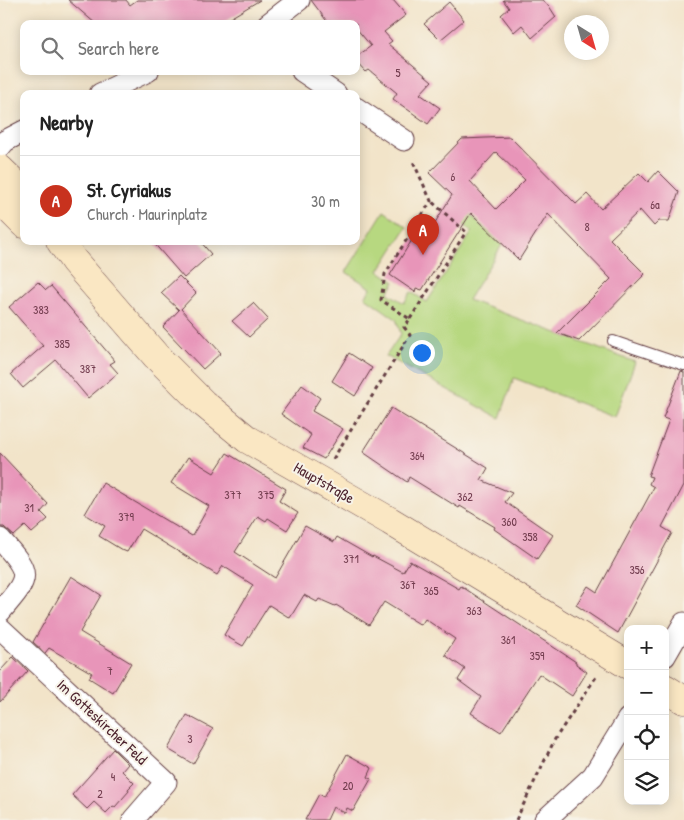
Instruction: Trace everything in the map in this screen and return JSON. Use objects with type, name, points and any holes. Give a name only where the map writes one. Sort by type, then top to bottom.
[{"type":"main road","points":[[0,169],[20,188]]},
{"type":"main road","points":[[0,200],[20,220]]},
{"type":"main road","name":"Hauptstraße","points":[[59,245],[156,356],[196,396],[247,439],[390,521],[620,661]]},
{"type":"main road","points":[[669,691],[684,700]]},
{"type":"street","points":[[273,20],[299,0]]},
{"type":"street","points":[[108,90],[140,75]]},
{"type":"street","points":[[308,75],[330,90]]},
{"type":"street","points":[[360,111],[404,140]]},
{"type":"street","points":[[0,147],[5,141],[20,133]]},
{"type":"street","points":[[0,539],[20,561],[25,576],[21,588],[0,612]]},
{"type":"street","points":[[669,649],[684,622]]},
{"type":"street","name":"Im Gotteskircher Feld","points":[[0,628],[166,782],[133,820]]},
{"type":"street","points":[[545,820],[593,776],[624,726]]},
{"type":"lane","points":[[613,341],[684,365]]},
{"type":"path","points":[[319,480],[410,334],[404,327],[466,232],[431,201],[404,140]]},
{"type":"path","points":[[410,319],[381,300],[385,274],[431,201]]},
{"type":"path","points":[[516,820],[555,739],[620,661]]},
{"type":"green space","points":[[459,204],[502,245],[468,300],[635,362],[615,417],[514,378],[500,418],[386,356],[401,334],[396,319],[365,297],[371,288],[346,272],[384,211],[407,227],[379,271],[395,282],[388,293],[404,303],[411,292],[427,302],[472,232],[451,213]]},
{"type":"building","points":[[68,0],[126,0],[130,5],[137,0],[260,0],[227,20],[91,20]]},
{"type":"building","points":[[311,0],[393,0],[406,15],[384,32],[392,41],[388,44],[432,81],[420,94],[440,108],[428,124],[393,99],[397,93],[369,70],[366,72],[360,65],[360,54],[371,46],[360,33],[360,20],[326,20]]},
{"type":"building","points":[[503,0],[542,0],[549,6],[556,17],[532,38],[522,25],[514,32],[501,15],[509,8]]},
{"type":"building","points":[[449,2],[464,20],[440,40],[424,24]]},
{"type":"building","points":[[510,137],[576,204],[587,194],[601,209],[639,173],[648,182],[658,171],[679,192],[669,221],[659,221],[654,226],[640,210],[610,239],[645,274],[579,341],[557,333],[611,279],[548,214],[519,260],[471,213],[422,290],[416,288],[415,292],[390,275],[424,221],[433,226],[452,195],[429,173],[462,139]],"holes":[[[496,152],[525,180],[496,209],[470,181]]]},
{"type":"building","points":[[155,245],[203,245],[211,254],[184,278]]},
{"type":"building","points":[[179,276],[196,293],[181,309],[221,353],[203,369],[163,327],[179,310],[161,293]]},
{"type":"building","points":[[38,282],[46,290],[51,286],[115,361],[110,364],[118,373],[88,398],[56,360],[23,388],[11,374],[43,346],[9,307]]},
{"type":"building","points":[[253,303],[268,319],[249,337],[232,321]]},
{"type":"building","points":[[349,353],[372,368],[355,396],[332,381]]},
{"type":"building","points":[[681,371],[684,372],[684,485],[662,527],[672,533],[618,633],[576,605],[588,586],[597,592],[654,487],[649,484],[652,477],[648,476],[669,420],[663,418]]},
{"type":"building","points":[[302,385],[320,398],[312,411],[343,429],[324,459],[303,448],[311,435],[281,414]]},
{"type":"building","points":[[391,408],[488,468],[481,480],[512,493],[505,502],[553,535],[537,559],[494,529],[495,527],[460,506],[459,508],[409,477],[407,482],[363,452]]},
{"type":"building","points":[[0,453],[48,504],[41,512],[48,519],[32,533],[25,526],[14,536],[4,527],[0,527]]},
{"type":"building","points":[[227,453],[286,489],[279,501],[298,513],[287,530],[268,518],[266,521],[258,516],[235,552],[275,578],[305,526],[334,542],[337,537],[403,572],[410,561],[459,589],[461,586],[576,662],[587,672],[572,696],[539,674],[501,732],[471,713],[481,697],[458,680],[465,669],[445,655],[455,639],[425,619],[421,625],[384,602],[369,625],[336,605],[319,599],[317,602],[304,595],[290,618],[269,605],[243,646],[224,635],[253,585],[223,566],[217,575],[141,529],[127,552],[122,550],[99,536],[105,526],[85,514],[103,483],[192,536],[209,506],[171,483],[188,457],[214,473]]},
{"type":"building","points":[[71,576],[101,595],[80,632],[131,663],[113,693],[89,678],[92,673],[49,648],[45,653],[33,642]]},
{"type":"building","points":[[13,657],[28,671],[0,702],[0,671]]},
{"type":"building","points":[[187,715],[213,729],[193,764],[168,749]]},
{"type":"building","points":[[113,749],[128,764],[122,771],[134,783],[115,807],[113,806],[106,813],[94,802],[87,809],[72,795]]},
{"type":"building","points":[[347,754],[372,768],[368,777],[371,779],[353,811],[347,808],[345,813],[333,807],[327,820],[305,820],[319,794],[324,797]]},
{"type":"place","name":"St. Cyriakus","points":[[423,255]]}]
